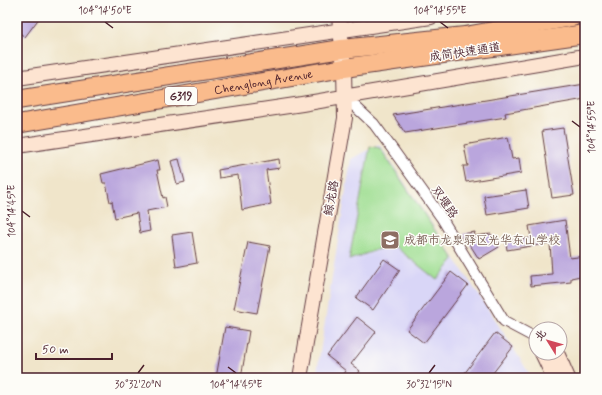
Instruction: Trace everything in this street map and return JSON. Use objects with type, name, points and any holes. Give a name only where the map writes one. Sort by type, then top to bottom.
[{"type":"highway","name":"成简快速通道","points":[[342,49],[464,36],[572,17]]},
{"type":"highway","name":"成简快速通道","points":[[344,68],[585,34]]},
{"type":"highway","name":"Chenglong Avenue","points":[[17,100],[342,49]]},
{"type":"highway","name":"Chenglong Avenue","points":[[17,124],[344,68]]},
{"type":"street","points":[[17,78],[340,24],[431,17]]},
{"type":"street","name":"鲸龙路","points":[[300,378],[345,118],[344,68],[340,24]]},
{"type":"street","points":[[17,146],[345,97],[585,56]]},
{"type":"street","name":"双堰路","points":[[345,97],[374,124],[441,217],[504,321],[528,334]]},
{"type":"street","points":[[546,361],[554,378]]},
{"type":"street","points":[[561,361],[568,378]]},
{"type":"shaded area","name":"成都市龙泉驿区光华东山学校","points":[[379,144],[532,378],[316,378],[351,159]]},
{"type":"green space","points":[[370,146],[380,148],[454,259],[437,280],[392,244],[349,260]]},
{"type":"building","points":[[17,17],[40,17],[25,37],[17,31]]},
{"type":"building","points":[[585,84],[585,99],[505,113],[506,117],[405,133],[393,115]]},
{"type":"building","points":[[563,128],[574,195],[552,198],[542,131]]},
{"type":"building","points":[[508,137],[512,159],[519,158],[521,173],[466,182],[463,166],[468,166],[464,145]]},
{"type":"building","points":[[179,159],[185,182],[177,184],[171,161]]},
{"type":"building","points":[[279,159],[280,168],[266,170],[271,204],[242,210],[238,175],[219,178],[218,170]]},
{"type":"building","points":[[158,160],[160,170],[157,170],[163,198],[165,197],[167,207],[147,211],[150,231],[140,233],[137,213],[115,218],[112,201],[110,202],[106,183],[103,183],[101,174]]},
{"type":"building","points":[[526,190],[529,208],[487,215],[484,196]]},
{"type":"building","points":[[565,220],[570,258],[585,256],[585,275],[571,278],[571,282],[531,286],[530,276],[552,274],[550,243],[507,250],[506,242],[531,238],[529,226]]},
{"type":"building","points":[[192,232],[197,263],[176,267],[172,235]]},
{"type":"building","points":[[475,232],[474,236],[491,234],[499,247],[479,259],[463,234]]},
{"type":"building","points":[[248,242],[270,246],[257,313],[234,309]]},
{"type":"building","points":[[384,259],[400,270],[373,310],[356,298]]},
{"type":"building","points":[[451,272],[468,285],[424,343],[407,330]]},
{"type":"building","points":[[357,317],[376,332],[351,364],[360,371],[355,378],[341,378],[346,371],[327,356]]},
{"type":"building","points":[[225,327],[249,331],[241,378],[216,378]]},
{"type":"building","points":[[495,333],[513,347],[489,378],[461,378]]},
{"type":"place","name":"成都市龙泉驿区光华东山学校","points":[[390,240]]}]
